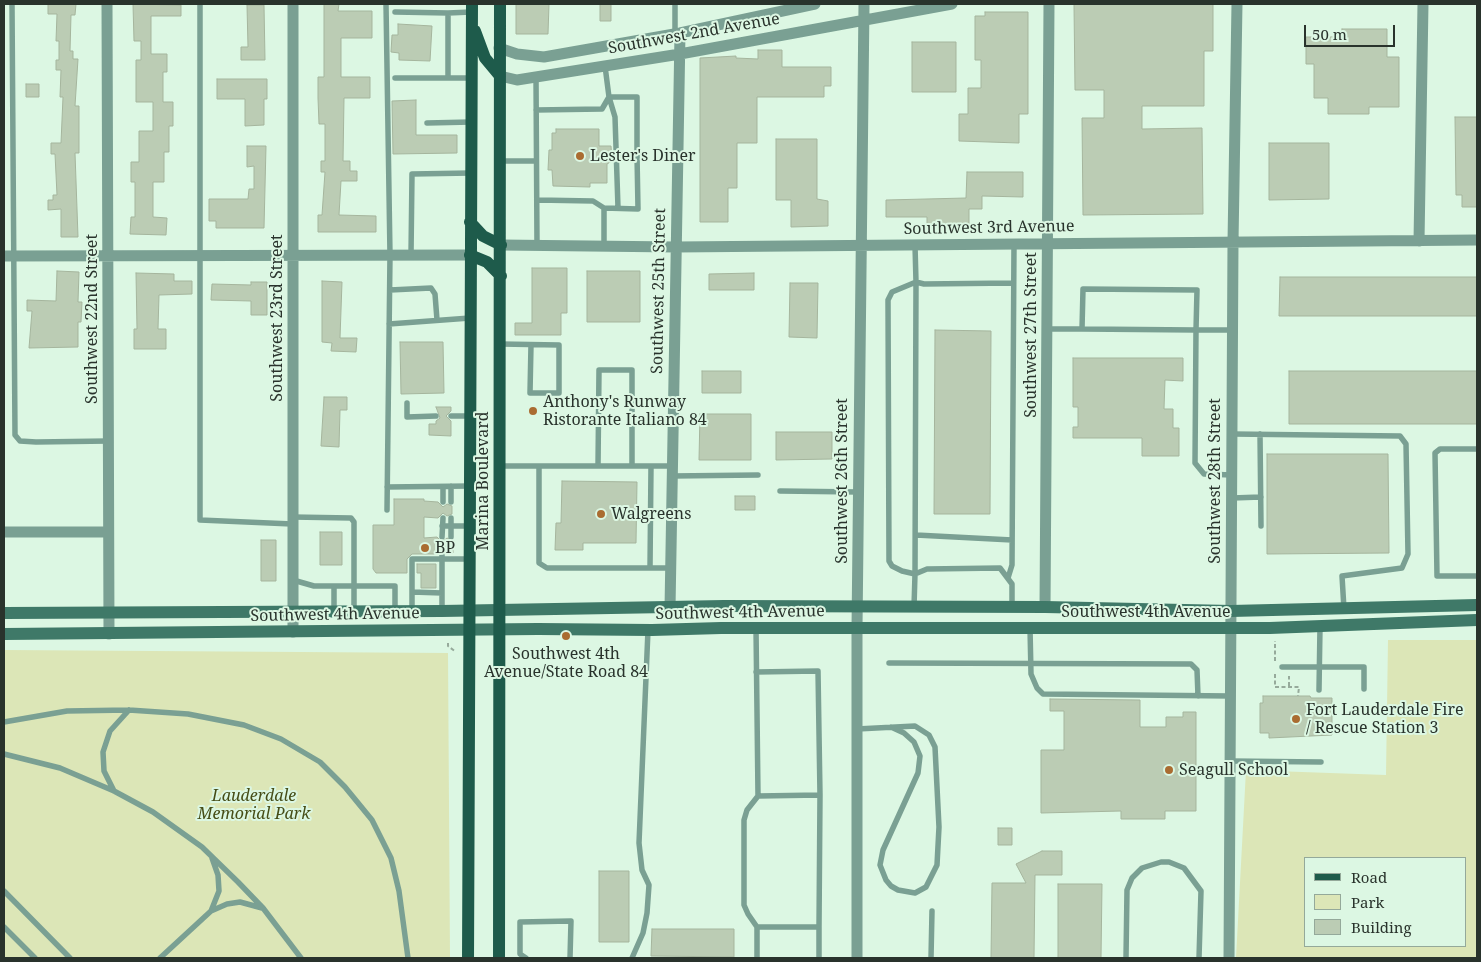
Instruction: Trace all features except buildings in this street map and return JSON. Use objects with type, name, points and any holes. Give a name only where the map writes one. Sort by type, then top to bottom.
[{"type":"main road","name":"Marina Boulevard","points":[[499,958],[500,4]]},
{"type":"main road","name":"Marina Boulevard","points":[[468,958],[472,8]]},
{"type":"main road","points":[[472,8],[477,38],[485,58],[500,76]]},
{"type":"main road","points":[[470,222],[484,236],[501,245]]},
{"type":"main road","points":[[470,255],[480,257],[500,276]]},
{"type":"street","name":"Southwest 22nd Street","points":[[107,4],[109,634]]},
{"type":"street","name":"Southwest 23rd Street","points":[[293,4],[293,632]]},
{"type":"street","name":"Southwest 2nd Avenue","points":[[500,48],[517,54],[544,57],[678,34],[814,4]]},
{"type":"street","name":"Southwest 26th Street","points":[[857,958],[857,606],[864,4]]},
{"type":"street","name":"Southwest 2nd Avenue","points":[[500,76],[516,80],[536,77],[680,54],[952,4]]},
{"type":"street","name":"Southwest 27th Street","points":[[1045,607],[1049,4]]},
{"type":"street","name":"Southwest 28th Street","points":[[1229,958],[1232,330],[1238,4]]},
{"type":"street","points":[[1419,241],[1423,4]]},
{"type":"street","name":"Southwest 25th Street","points":[[670,608],[680,54],[678,34]]},
{"type":"street","name":"Southwest 3rd Avenue","points":[[501,245],[676,247],[1477,240]]},
{"type":"street","points":[[8,256],[470,255]]},
{"type":"street","points":[[4,532],[108,532]]},
{"type":"street","name":"Southwest 4th Avenue","points":[[4,613],[334,612],[857,606],[1045,607],[1231,611],[1477,605]]},
{"type":"street","name":"Southwest 4th Avenue","points":[[4,634],[756,628],[1230,628],[1320,627],[1477,620]]},
{"type":"lane","points":[[12,4],[15,110],[8,256],[15,436],[20,440],[36,442],[108,441]]},
{"type":"lane","points":[[200,4],[200,520],[292,521],[351,518],[354,522],[354,611]]},
{"type":"lane","points":[[386,4],[390,255],[387,510]]},
{"type":"lane","points":[[674,4],[678,34]]},
{"type":"lane","points":[[395,12],[448,13],[472,8]]},
{"type":"lane","points":[[448,13],[448,78]]},
{"type":"lane","points":[[605,66],[609,97],[615,117],[618,208]]},
{"type":"lane","points":[[536,77],[537,245]]},
{"type":"lane","points":[[395,78],[472,78]]},
{"type":"lane","points":[[536,110],[602,109],[609,97]]},
{"type":"lane","points":[[537,200],[593,201],[604,208],[638,209],[637,97],[609,97]]},
{"type":"lane","points":[[427,123],[471,122]]},
{"type":"lane","points":[[616,156],[638,155]]},
{"type":"lane","points":[[500,161],[536,161]]},
{"type":"lane","points":[[412,255],[412,174],[471,173]]},
{"type":"lane","points":[[604,208],[604,246]]},
{"type":"lane","points":[[1008,578],[1012,565],[1014,244]]},
{"type":"lane","points":[[914,607],[916,535],[915,245]]},
{"type":"lane","points":[[1012,607],[1012,584],[1000,568],[927,569],[915,574],[897,569],[889,561],[888,300],[892,292],[916,282],[924,284],[1014,283]]},
{"type":"lane","points":[[390,290],[431,288],[436,294],[437,320]]},
{"type":"lane","points":[[1082,329],[1083,289],[1197,290],[1195,463],[1204,474],[1232,475]]},
{"type":"lane","points":[[389,324],[470,318]]},
{"type":"lane","points":[[1047,329],[1232,330]]},
{"type":"lane","points":[[500,344],[559,345],[559,393],[530,393],[531,345]]},
{"type":"lane","points":[[598,466],[599,370],[632,370],[632,466]]},
{"type":"lane","points":[[407,403],[407,417],[436,416]]},
{"type":"lane","points":[[451,416],[470,416]]},
{"type":"lane","points":[[1232,434],[1400,436],[1406,444],[1408,554],[1402,568],[1342,576],[1344,609]]},
{"type":"lane","points":[[1260,434],[1261,526]]},
{"type":"lane","points":[[1477,449],[1440,449],[1435,453],[1437,576],[1477,576]]},
{"type":"lane","points":[[499,466],[651,466],[672,471],[758,476]]},
{"type":"lane","points":[[539,466],[539,563],[546,568],[671,568]]},
{"type":"lane","points":[[650,568],[651,466]]},
{"type":"lane","points":[[451,486],[451,502]]},
{"type":"lane","points":[[387,487],[470,486]]},
{"type":"lane","points":[[443,487],[443,502]]},
{"type":"lane","points":[[780,492],[858,492]]},
{"type":"lane","points":[[1232,498],[1261,497]]},
{"type":"lane","points":[[442,537],[443,518]]},
{"type":"lane","points":[[450,518],[451,537]]},
{"type":"lane","points":[[442,526],[470,526]]},
{"type":"lane","points":[[916,535],[1012,540]]},
{"type":"lane","points":[[442,556],[439,577],[442,593],[442,611]]},
{"type":"lane","points":[[412,611],[412,559],[451,556],[470,559]]},
{"type":"lane","points":[[412,577],[421,577]]},
{"type":"lane","points":[[292,580],[314,586],[395,586],[395,611]]},
{"type":"lane","points":[[334,587],[334,612]]},
{"type":"lane","points":[[412,592],[442,593]]},
{"type":"lane","points":[[1319,690],[1320,627]]},
{"type":"lane","points":[[756,628],[758,796],[747,810],[744,820],[744,905],[757,927],[757,958]]},
{"type":"lane","points":[[1030,628],[1031,674],[1037,688],[1043,694],[1230,696]]},
{"type":"lane","points":[[632,958],[643,933],[647,914],[649,885],[642,870],[639,843],[648,630]]},
{"type":"lane","points":[[889,663],[1191,664],[1197,670],[1198,696]]},
{"type":"lane","points":[[1282,667],[1364,667],[1364,689]]},
{"type":"lane","points":[[756,672],[818,672],[820,795],[819,958]]},
{"type":"lane","points":[[4,722],[67,711],[129,710],[188,714],[244,725],[281,739],[320,762],[346,787],[372,820],[391,858],[399,891],[408,958]]},
{"type":"lane","points":[[114,791],[104,770],[102,752],[110,732],[129,710]]},
{"type":"lane","points":[[857,729],[891,727],[915,726],[929,735],[935,747],[939,827],[937,865],[926,887],[915,893],[898,890],[891,886],[886,880],[880,865],[887,840],[918,772],[920,756],[914,742],[904,733],[891,727]]},
{"type":"lane","points":[[4,754],[60,768],[114,791],[153,812],[212,856],[263,908],[301,958]]},
{"type":"lane","points":[[1230,761],[1321,762]]},
{"type":"lane","points":[[758,796],[820,795]]},
{"type":"lane","points":[[211,911],[218,891],[218,875],[212,856]]},
{"type":"lane","points":[[1126,958],[1127,890],[1132,878],[1142,868],[1161,862],[1169,862],[1184,868],[1201,891],[1199,958]]},
{"type":"lane","points":[[4,891],[70,958]]},
{"type":"lane","points":[[160,958],[211,911],[227,904],[240,902],[263,908]]},
{"type":"lane","points":[[931,958],[932,911]]},
{"type":"lane","points":[[526,958],[520,954],[520,922],[571,921],[570,958]]},
{"type":"lane","points":[[4,927],[35,958]]},
{"type":"lane","points":[[757,927],[819,927]]},
{"type":"path","points":[[1289,674],[1289,687]]},
{"type":"green space","points":[[1388,640],[1477,640],[1477,958],[1236,958],[1246,770],[1386,775]]},
{"type":"green space","name":"Lauderdale Memorial Park","points":[[4,650],[448,653],[450,958],[4,958]]},
{"type":"place","name":"Lester's Diner","points":[[580,156]]},
{"type":"place","name":"Anthony's Runway Ristorante Italiano 84","points":[[533,411]]},
{"type":"place","name":"Walgreens","points":[[601,514]]},
{"type":"place","name":"BP","points":[[425,548]]},
{"type":"place","name":"Southwest 4th Avenue/State Road 84","points":[[566,636]]},
{"type":"place","name":"Fort Lauderdale Fire / Rescue Station 3","points":[[1296,719]]},
{"type":"place","name":"Seagull School","points":[[1169,770]]}]
